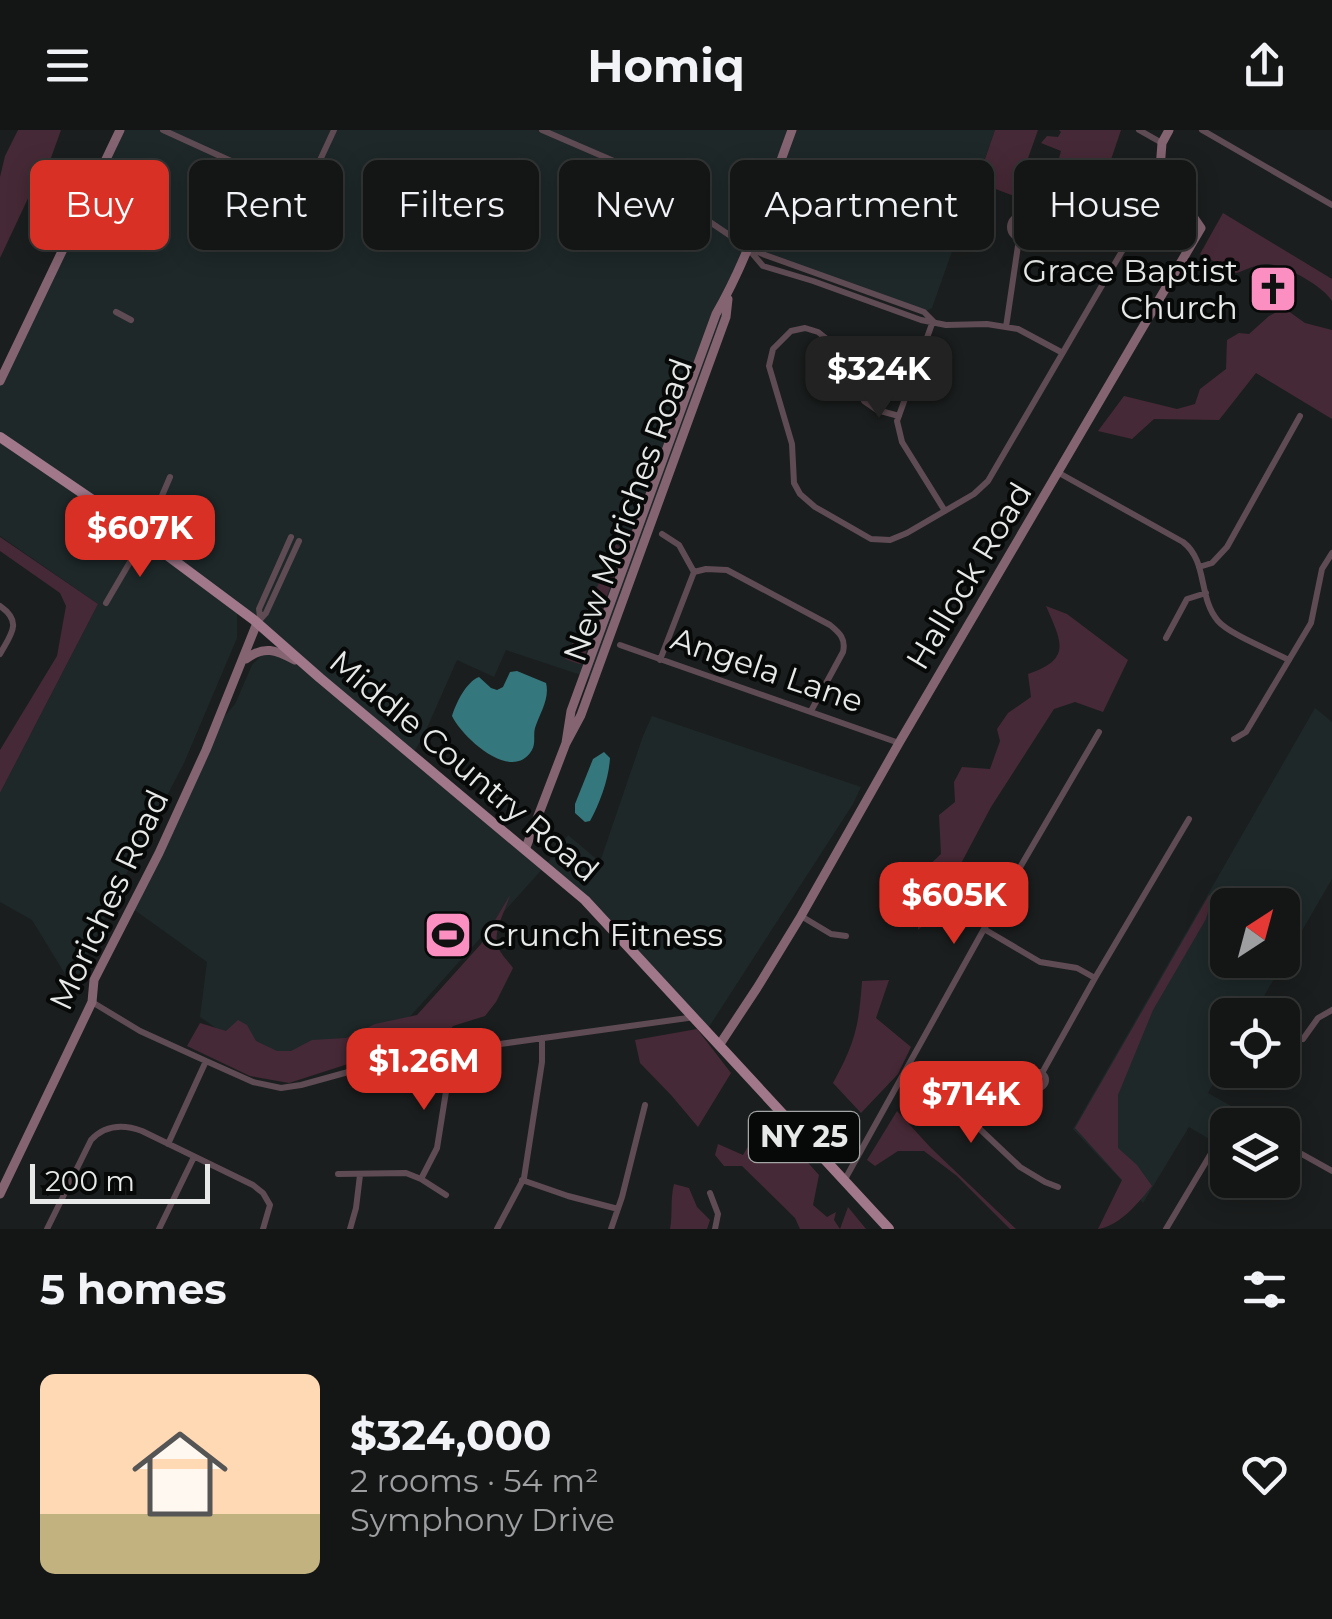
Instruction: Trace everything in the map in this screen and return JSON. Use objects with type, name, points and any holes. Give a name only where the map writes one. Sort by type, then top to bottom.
[{"type":"main road","name":"Middle Country Road","points":[[0,438],[259,620],[306,666],[601,915],[889,1229]]},
{"type":"street","points":[[0,381],[120,130]]},
{"type":"street","points":[[162,130],[297,191],[308,186],[334,130]]},
{"type":"street","points":[[542,130],[630,168],[730,235]]},
{"type":"street","name":"New Moriches Road","points":[[781,160],[792,130]]},
{"type":"street","points":[[1140,130],[1162,143],[1169,130]]},
{"type":"street","points":[[1202,130],[1332,206]]},
{"type":"street","name":"Hallock Road","points":[[720,1044],[801,916],[1201,228],[1160,169],[1162,143]]},
{"type":"street","points":[[1119,216],[1134,223],[1123,249],[1110,230],[1119,216]]},
{"type":"street","name":"New Moriches Road","points":[[526,850],[566,743],[571,711],[716,314],[747,250]]},
{"type":"street","points":[[754,250],[924,312],[933,321],[1018,329],[1062,352]]},
{"type":"street","points":[[1006,328],[1017,250]]},
{"type":"street","points":[[899,416],[877,410],[864,400],[836,346],[818,332],[805,328],[791,331],[774,349],[769,366],[792,444],[794,483],[800,494],[815,507],[872,539],[890,540],[974,494],[988,481],[1122,250]]},
{"type":"street","points":[[116,312],[132,320]]},
{"type":"street","points":[[933,321],[897,421],[902,442],[945,511]]},
{"type":"street","points":[[1200,567],[1212,563],[1227,546],[1300,416]]},
{"type":"street","points":[[1059,473],[1192,549],[1214,616],[1222,626],[1289,660]]},
{"type":"street","points":[[106,603],[144,538],[170,476]]},
{"type":"street","points":[[660,660],[694,572],[676,542],[662,534]]},
{"type":"street","points":[[259,620],[266,614],[295,539]]},
{"type":"street","points":[[1234,739],[1246,732],[1311,623],[1322,569],[1332,552]]},
{"type":"street","points":[[694,572],[727,570],[839,632],[843,652],[810,711]]},
{"type":"street","points":[[1166,638],[1187,599],[1206,593]]},
{"type":"street","points":[[0,606],[14,620],[14,629],[0,654]]},
{"type":"street","name":"Moriches Road","points":[[0,1194],[92,1002],[94,980],[164,840],[259,620]]},
{"type":"street","name":"Angela Lane","points":[[620,645],[899,743]]},
{"type":"street","points":[[241,666],[248,657],[267,649],[306,666]]},
{"type":"street","points":[[844,1181],[1099,732]]},
{"type":"street","points":[[1042,1073],[1190,819]]},
{"type":"street","points":[[801,916],[831,934],[846,936]]},
{"type":"street","points":[[984,929],[1040,962],[1076,968],[1095,978]]},
{"type":"street","points":[[92,1002],[140,1031],[253,1082],[281,1088],[399,1058],[695,1017]]},
{"type":"street","points":[[1303,1039],[1318,1018],[1332,1010]]},
{"type":"street","points":[[496,1229],[528,1162],[542,1038]]},
{"type":"street","points":[[421,1179],[437,1148],[448,1079],[446,1051]]},
{"type":"street","points":[[168,1144],[206,1061]]},
{"type":"street","points":[[911,1064],[1020,1167],[1058,1187]]},
{"type":"street","points":[[611,1229],[644,1105]]},
{"type":"street","points":[[47,1229],[94,1136],[123,1126],[142,1131],[253,1185],[270,1205],[263,1229]]},
{"type":"street","points":[[1300,1153],[1332,1171]]},
{"type":"street","points":[[1166,1229],[1210,1155]]},
{"type":"street","points":[[159,1229],[194,1157]]},
{"type":"street","points":[[338,1174],[398,1172],[421,1179],[446,1195]]},
{"type":"street","points":[[350,1229],[360,1175]]},
{"type":"street","points":[[522,1180],[618,1210]]},
{"type":"street","points":[[710,1193],[718,1214],[715,1229]]},
{"type":"shaded area","points":[[18,130],[61,130],[50,160],[30,160],[30,194],[0,258],[0,177]]},
{"type":"shaded area","points":[[120,130],[995,130],[984,160],[730,160],[730,250],[747,250],[593,679],[506,650],[494,677],[457,660],[412,755],[545,866],[380,1050],[282,1064],[229,1037],[200,1017],[207,962],[129,906],[218,724],[235,704],[252,665],[266,651],[282,645],[237,609],[237,638],[184,763],[73,987],[32,920],[0,902],[0,793],[98,604],[0,536],[0,381],[63,250],[169,250],[169,160],[106,160]]},
{"type":"shaded area","points":[[995,130],[1038,130],[1027,160],[1014,160],[1014,196],[994,188],[994,160],[985,160]]},
{"type":"shaded area","points":[[1059,130],[1121,130],[1111,160],[1059,160],[1061,151],[1041,143],[1047,136],[1058,137]]},
{"type":"shaded area","points":[[1223,213],[1332,279],[1332,301],[1313,283],[1276,265],[1264,264],[1236,273],[1200,254]]},
{"type":"shaded area","points":[[756,250],[953,250],[932,308],[924,312]]},
{"type":"shaded area","points":[[1284,308],[1305,323],[1332,330],[1332,419],[1256,373],[1219,420],[1154,419],[1132,439],[1098,431],[1124,396],[1177,409],[1195,404],[1200,389],[1226,369],[1227,340],[1239,333],[1249,334]]},
{"type":"shaded area","points":[[0,537],[98,604],[0,793],[0,750],[57,656],[66,606],[60,593],[0,551]]},
{"type":"shaded area","points":[[613,542],[624,550],[579,664],[565,659],[615,547]]},
{"type":"shaded area","points":[[1046,606],[1067,614],[1128,660],[1103,712],[1075,702],[1054,709],[991,807],[932,918],[918,930],[918,905],[891,887],[910,871],[924,870],[941,854],[939,815],[955,802],[954,782],[962,767],[990,769],[1000,741],[997,729],[1008,713],[1031,697],[1028,674],[1052,662],[1057,655],[1059,639]]},
{"type":"shaded area","points":[[1315,708],[1332,722],[1332,879],[1300,934],[1300,888],[1212,888]]},
{"type":"shaded area","points":[[652,716],[861,787],[707,1030],[545,866],[568,835],[600,862]]},
{"type":"shaded area","points":[[1210,891],[1210,978],[1274,978],[1263,998],[1210,998],[1208,1093],[1233,1107],[1210,1108],[1210,1139],[1189,1127],[1143,1203],[1073,1129]]},
{"type":"shaded area","points":[[510,895],[497,940],[513,968],[485,1016],[453,1026],[438,1049],[351,1063],[289,1083],[250,1076],[187,1046],[200,1023],[226,1031],[238,1020],[247,1025],[256,1041],[277,1051],[291,1051],[312,1040],[346,1038],[375,1024],[417,1015],[481,944]]},
{"type":"shaded area","points":[[1209,895],[1206,919],[1153,1010],[1118,1095],[1118,1148],[1152,1186],[1135,1206],[1106,1227],[1098,1229],[1122,1180],[1075,1128]]},
{"type":"shaded area","points":[[889,980],[876,1018],[911,1047],[898,1074],[861,1113],[833,1083],[855,1034],[862,981]]},
{"type":"shaded area","points":[[697,1029],[731,1073],[698,1127],[640,1063],[635,1040]]},
{"type":"shaded area","points":[[897,1111],[1016,1229],[1010,1229],[957,1176],[924,1151],[898,1151],[875,1166],[867,1160]]},
{"type":"shaded area","points":[[766,1116],[819,1175],[813,1205],[827,1217],[836,1212],[834,1220],[840,1229],[800,1229],[795,1218],[742,1166],[724,1166],[715,1155],[718,1144],[743,1155]]},
{"type":"shaded area","points":[[674,1184],[689,1188],[697,1207],[710,1220],[707,1229],[670,1229]]},
{"type":"shaded area","points":[[848,1207],[866,1229],[840,1229]]},
{"type":"water","points":[[517,671],[546,683],[547,694],[532,750],[523,759],[512,762],[488,754],[476,745],[452,716],[474,680],[479,677],[497,690],[503,687],[510,672]]},
{"type":"water","points":[[604,752],[610,758],[606,782],[594,814],[585,822],[575,813],[575,804],[593,759]]},
{"type":"place","name":"Grace Baptist Church","points":[[1273,289]]},
{"type":"place","name":"Crunch Fitness","points":[[448,935]]}]
